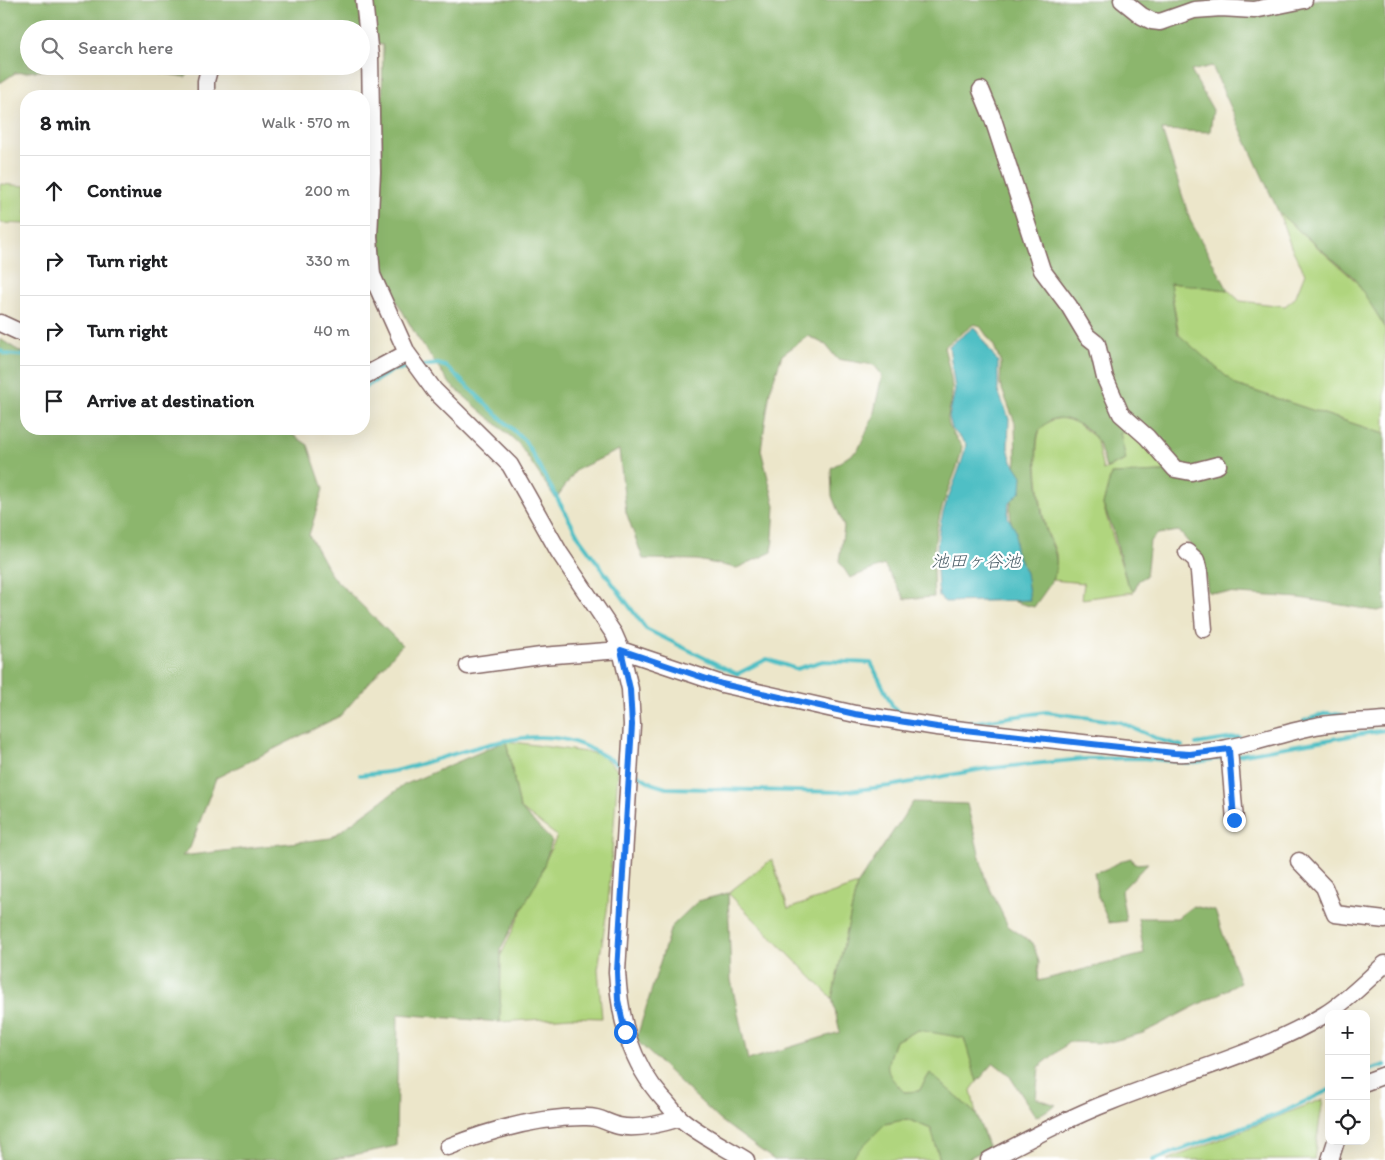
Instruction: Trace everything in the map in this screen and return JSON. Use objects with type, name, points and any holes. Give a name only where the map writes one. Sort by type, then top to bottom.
[{"type":"street","points":[[364,0],[364,20]]},
{"type":"street","points":[[1122,0],[1142,16],[1152,21],[1160,22],[1194,10],[1222,8],[1254,10],[1304,0]]},
{"type":"street","points":[[207,90],[209,75]]},
{"type":"street","points":[[366,75],[367,90]]},
{"type":"street","points":[[981,90],[996,128],[1042,270],[1069,306],[1086,336],[1097,344],[1105,378],[1121,414],[1147,437],[1175,469],[1191,472],[1218,465]]},
{"type":"street","points":[[370,139],[372,172],[370,215]]},
{"type":"street","points":[[370,249],[372,274],[407,353],[434,390],[510,465],[559,552],[614,634],[621,650],[630,689],[632,725],[617,972],[618,1000],[625,1032],[638,1066],[656,1091],[680,1118],[746,1160]]},
{"type":"street","points":[[0,323],[20,332]]},
{"type":"street","points":[[370,373],[407,353]]},
{"type":"street","points":[[1187,552],[1196,560],[1199,572],[1204,629]]},
{"type":"street","points":[[468,666],[541,656],[621,650],[722,684],[855,714],[937,727],[1190,754],[1229,749],[1319,726],[1385,720]]},
{"type":"street","points":[[1229,749],[1234,820]]},
{"type":"street","points":[[1299,861],[1324,887],[1335,914],[1385,920]]},
{"type":"street","points":[[1336,1010],[1385,964]]},
{"type":"street","points":[[988,1160],[1111,1101],[1325,1020]]},
{"type":"street","points":[[1370,1081],[1385,1075]]},
{"type":"street","points":[[448,1147],[485,1133],[525,1123],[583,1116],[604,1119],[620,1126],[656,1124],[680,1118]]},
{"type":"street","points":[[1330,1160],[1335,1145]]},
{"type":"green space","points":[[0,0],[1385,0],[1385,327],[1354,278],[1279,213],[1212,66],[1191,71],[1213,110],[1210,132],[1162,130],[1190,220],[1228,290],[1170,283],[1178,334],[1236,385],[1385,434],[1385,609],[1377,611],[1300,598],[1208,592],[1203,560],[1179,531],[1158,534],[1150,541],[1146,576],[1138,581],[1134,592],[1127,583],[1113,530],[1103,505],[1111,474],[1163,472],[1171,460],[1167,443],[1152,434],[1120,432],[1126,460],[1106,468],[1099,446],[1092,434],[1081,425],[1059,418],[1052,419],[1039,431],[1036,451],[1041,509],[1056,557],[1055,573],[1034,607],[1015,602],[1020,570],[1013,549],[1010,510],[1016,459],[1015,423],[1000,384],[1001,363],[994,346],[980,326],[974,324],[944,347],[952,387],[948,422],[954,436],[962,446],[959,461],[937,528],[933,562],[934,597],[905,599],[884,565],[850,578],[839,561],[844,527],[832,496],[831,468],[858,450],[873,417],[882,375],[874,365],[837,359],[826,345],[808,336],[782,355],[770,391],[761,450],[775,506],[772,552],[737,568],[697,560],[643,559],[626,512],[619,450],[576,470],[556,499],[518,443],[451,385],[417,337],[383,277],[380,237],[383,45],[370,44],[370,20],[20,20],[20,73],[15,73],[0,83]]},
{"type":"green space","points":[[0,184],[20,186],[20,224],[0,223]]},
{"type":"green space","points":[[1279,213],[1358,283],[1385,327],[1385,434],[1236,385],[1180,340],[1170,283],[1228,290],[1240,301],[1285,306],[1295,298],[1305,273],[1291,247]]},
{"type":"green space","points":[[0,339],[20,351],[20,435],[293,435],[308,445],[323,489],[309,535],[331,575],[402,645],[340,716],[216,778],[190,848],[182,856],[331,838],[404,785],[506,741],[520,808],[552,841],[541,874],[501,948],[500,1022],[398,1014],[396,1146],[330,1160],[0,1160]]},
{"type":"green space","points":[[1064,418],[1073,420],[1096,438],[1103,470],[1126,460],[1119,432],[1152,434],[1167,442],[1171,460],[1163,472],[1111,474],[1103,505],[1127,583],[1134,592],[1082,599],[1084,583],[1052,580],[1056,567],[1056,554],[1044,520],[1038,477],[1037,447],[1041,429],[1051,421]]},
{"type":"green space","points":[[506,741],[600,754],[618,770],[608,904],[598,969],[602,1018],[571,1017],[500,1022],[501,955],[557,836],[520,808]]},
{"type":"green space","points":[[913,802],[967,804],[985,878],[1008,926],[1033,943],[1039,962],[1038,981],[1144,954],[1138,918],[1177,918],[1193,906],[1215,911],[1240,983],[1143,1033],[1106,1043],[1069,1042],[1039,1067],[1036,1098],[1056,1105],[1036,1117],[1009,1075],[994,1063],[977,1082],[964,1038],[918,1030],[895,1041],[888,1064],[889,1074],[892,1079],[904,1092],[919,1091],[930,1073],[976,1114],[989,1148],[965,1160],[940,1160],[931,1129],[907,1119],[885,1124],[849,1160],[774,1160],[720,1120],[636,1040],[671,927],[698,901],[728,893],[731,980],[748,1060],[840,1032],[832,998],[857,885]]},
{"type":"green space","points":[[1131,858],[1134,864],[1148,863],[1121,891],[1126,921],[1109,923],[1098,897],[1094,872],[1104,870]]},
{"type":"green space","points":[[772,859],[788,909],[857,885],[832,998],[728,893]]},
{"type":"green space","points":[[918,1030],[969,1035],[977,1082],[971,1090],[976,1114],[930,1073],[919,1091],[904,1092],[886,1078],[887,1063],[895,1041]]},
{"type":"green space","points":[[1323,1099],[1314,1160],[1167,1160]]},
{"type":"green space","points":[[907,1119],[931,1129],[940,1160],[849,1160],[885,1124]]},
{"type":"water","name":"池田ヶ谷池","points":[[974,327],[998,362],[998,391],[1009,419],[1008,447],[1011,459],[1022,476],[1021,491],[1009,503],[1008,517],[1016,531],[1015,549],[1026,573],[1030,600],[945,602],[939,597],[937,544],[940,523],[962,462],[966,444],[952,429],[949,417],[955,390],[949,346]]},
{"type":"waterway","points":[[0,350],[5,354],[20,355]]},
{"type":"waterway","points":[[423,366],[438,364],[447,367],[525,441],[580,539],[646,629],[737,674],[767,659],[796,669],[823,661],[871,663],[893,707],[904,716]]},
{"type":"waterway","points":[[370,384],[393,370],[411,368]]},
{"type":"waterway","points":[[968,723],[1046,712],[1120,722],[1160,740],[1182,746]]},
{"type":"waterway","points":[[1304,721],[1327,713],[1343,715]]},
{"type":"waterway","points":[[1233,756],[1385,730]]},
{"type":"waterway","points":[[360,775],[394,771],[499,742],[542,737],[562,739],[578,744],[594,750],[624,767]]},
{"type":"waterway","points":[[1196,744],[1239,737]]},
{"type":"waterway","points":[[635,773],[653,784],[666,788],[839,792],[890,786],[983,769],[1083,759],[1142,758],[1191,763],[1226,757]]},
{"type":"waterway","points":[[1370,1070],[1385,1065]]},
{"type":"waterway","points":[[1153,1160],[1281,1113],[1325,1092]]},
{"type":"route","points":[[625,1032],[618,1000],[617,972],[632,725],[630,689],[621,650],[641,655],[722,684],[855,714],[937,727],[1174,753],[1190,754],[1229,749],[1234,820]]}]
